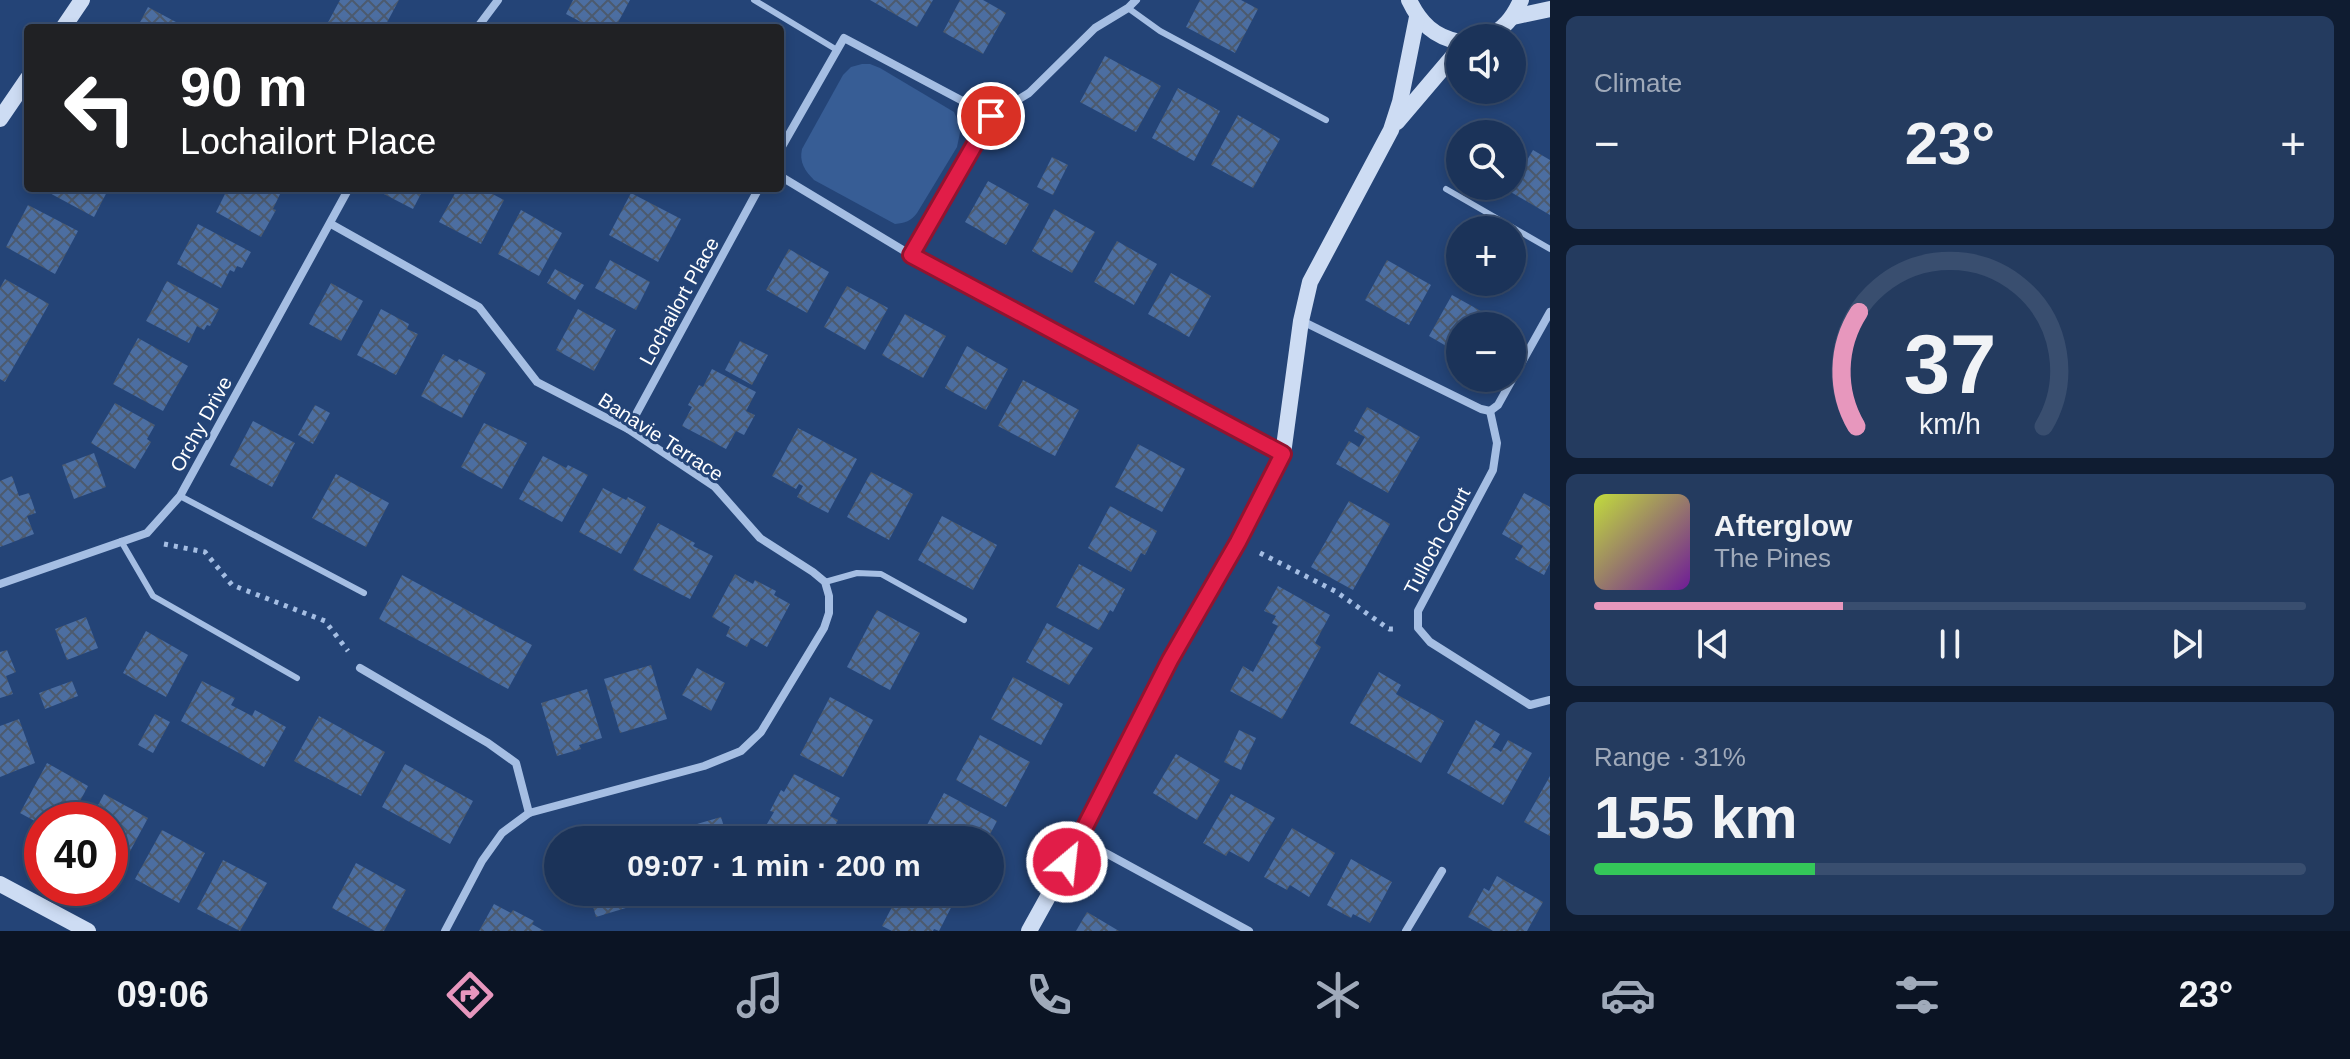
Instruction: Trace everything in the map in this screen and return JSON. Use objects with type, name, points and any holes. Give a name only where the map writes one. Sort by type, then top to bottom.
[{"type":"street","points":[[66,24],[82,0]]},
{"type":"street","points":[[480,24],[498,0]]},
{"type":"street","points":[[911,255],[991,116],[1029,93],[1095,28],[1136,0]]},
{"type":"street","points":[[1409,0],[1417,17],[1430,31],[1446,39]]},
{"type":"street","points":[[1506,24],[1521,0]]},
{"type":"street","points":[[1513,17],[1550,9]]},
{"type":"street","points":[[1029,931],[1080,839],[1170,660],[1238,542],[1283,454],[1301,321],[1310,282],[1391,130],[1400,102],[1417,17]]},
{"type":"street","points":[[784,143],[844,38],[991,116]]},
{"type":"street","points":[[1391,130],[1446,65]]},
{"type":"street","points":[[0,119],[24,84]]},
{"type":"street","points":[[784,178],[911,255],[1283,454]]},
{"type":"street","name":"Orchy Drive","points":[[147,533],[180,496],[347,192]]},
{"type":"street","name":"Lochailort Place","points":[[628,429],[757,192]]},
{"type":"street","name":"Banavie Terrace","points":[[331,224],[479,307],[537,382],[628,429],[715,487],[760,538],[825,582]]},
{"type":"street","points":[[1301,321],[1490,411],[1498,405],[1550,312]]},
{"type":"street","name":"Tulloch Court","points":[[1490,411],[1497,443],[1493,470],[1418,611],[1418,628],[1430,642],[1530,705],[1550,700]]},
{"type":"street","points":[[0,584],[147,533]]},
{"type":"street","points":[[445,931],[482,861],[502,833],[529,813],[704,766],[741,751],[761,732],[824,628],[829,613],[825,582]]},
{"type":"street","points":[[360,668],[488,743],[516,763],[529,813]]},
{"type":"street","points":[[1080,839],[1249,931]]},
{"type":"street","points":[[1406,931],[1442,871]]},
{"type":"street","points":[[0,884],[88,931]]},
{"type":"lane","points":[[754,0],[837,50]]},
{"type":"lane","points":[[1128,8],[1160,31],[1326,120]]},
{"type":"lane","points":[[1465,200],[1550,249]]},
{"type":"lane","points":[[180,496],[364,593]]},
{"type":"lane","points":[[121,541],[153,596],[297,678]]},
{"type":"lane","points":[[825,582],[857,573],[881,574],[964,620]]},
{"type":"path","points":[[147,533],[168,546],[205,552],[232,585],[325,621],[360,668]]},
{"type":"path","points":[[1238,542],[1335,591],[1389,629],[1418,628]]},
{"type":"shaded area","points":[[862,64],[880,68],[954,112],[961,128],[957,147],[917,213],[902,223],[895,224],[814,180],[802,162],[802,149],[843,75],[851,67]]},
{"type":"building","points":[[340,0],[399,0],[386,24],[327,24]]},
{"type":"building","points":[[573,0],[630,0],[617,24],[585,24],[566,14]]},
{"type":"building","points":[[870,0],[933,0],[917,27]]},
{"type":"building","points":[[960,0],[983,0],[1006,13],[983,54],[943,32]]},
{"type":"building","points":[[1200,0],[1241,0],[1258,9],[1235,53],[1186,27]]},
{"type":"building","points":[[148,7],[180,24],[139,24]]},
{"type":"building","points":[[1105,56],[1161,86],[1136,132],[1080,102]]},
{"type":"building","points":[[1178,88],[1220,111],[1194,161],[1152,138]]},
{"type":"building","points":[[1238,115],[1280,139],[1253,188],[1211,165]]},
{"type":"building","points":[[1533,150],[1550,160],[1550,215],[1524,200],[1526,162]]},
{"type":"building","points":[[1052,157],[1068,165],[1053,195],[1037,187]]},
{"type":"building","points":[[988,181],[1029,204],[1006,245],[965,222]]},
{"type":"building","points":[[48,192],[107,192],[94,217]]},
{"type":"building","points":[[226,192],[281,192],[273,209],[276,210],[261,237],[216,212]]},
{"type":"building","points":[[380,192],[422,192],[413,209]]},
{"type":"building","points":[[456,192],[489,192],[504,200],[481,244],[439,222]]},
{"type":"building","points":[[631,193],[681,219],[658,262],[609,235]]},
{"type":"building","points":[[28,205],[78,231],[55,274],[6,247]]},
{"type":"building","points":[[1054,209],[1095,232],[1072,273],[1032,251]]},
{"type":"building","points":[[521,210],[562,233],[539,276],[498,254]]},
{"type":"building","points":[[198,224],[251,252],[242,268],[237,266],[234,272],[230,270],[221,288],[177,264]]},
{"type":"building","points":[[1117,241],[1157,264],[1134,305],[1094,282]]},
{"type":"building","points":[[789,249],[829,272],[807,313],[766,290]]},
{"type":"building","points":[[610,260],[650,282],[636,310],[595,288]]},
{"type":"building","points":[[1387,260],[1431,285],[1409,325],[1365,300]]},
{"type":"building","points":[[555,269],[584,285],[575,300],[547,283]]},
{"type":"building","points":[[1171,273],[1211,296],[1189,337],[1148,314]]},
{"type":"building","points":[[5,279],[49,304],[5,382],[0,379],[0,288]]},
{"type":"building","points":[[167,281],[219,309],[210,326],[207,325],[204,330],[197,326],[189,343],[146,321]]},
{"type":"building","points":[[331,283],[363,301],[341,341],[309,324]]},
{"type":"building","points":[[847,286],[888,308],[865,350],[824,327]]},
{"type":"building","points":[[1451,296],[1483,312],[1446,312],[1446,346],[1429,336]]},
{"type":"building","points":[[381,309],[409,324],[407,329],[418,334],[396,375],[357,355]]},
{"type":"building","points":[[578,309],[616,330],[594,371],[556,350]]},
{"type":"building","points":[[905,314],[946,336],[923,378],[882,355]]},
{"type":"building","points":[[138,338],[188,366],[163,411],[113,384]]},
{"type":"building","points":[[740,341],[768,355],[752,385],[725,370]]},
{"type":"building","points":[[967,346],[1008,369],[986,410],[945,388]]},
{"type":"building","points":[[443,354],[486,373],[462,418],[421,396]]},
{"type":"building","points":[[712,369],[756,392],[746,411],[755,415],[744,435],[736,431],[726,449],[682,426],[692,407],[688,405],[699,385],[703,387]]},
{"type":"building","points":[[1023,380],[1079,410],[1055,456],[998,426]]},
{"type":"building","points":[[115,403],[155,425],[147,439],[151,442],[135,469],[91,443]]},
{"type":"building","points":[[315,405],[330,413],[313,444],[298,435]]},
{"type":"building","points":[[1367,407],[1420,437],[1388,493],[1336,464],[1349,441],[1359,447],[1365,437],[1354,431]]},
{"type":"building","points":[[253,421],[295,443],[272,487],[230,465]]},
{"type":"building","points":[[484,423],[527,443],[502,489],[461,467]]},
{"type":"building","points":[[798,428],[857,459],[828,513],[797,497],[803,486],[799,484],[796,489],[772,476]]},
{"type":"building","points":[[1138,444],[1185,469],[1162,512],[1115,487]]},
{"type":"building","points":[[94,453],[106,487],[74,499],[62,465]]},
{"type":"building","points":[[543,456],[588,475],[562,522],[519,499]]},
{"type":"building","points":[[871,472],[913,494],[889,540],[847,517]]},
{"type":"building","points":[[336,474],[389,503],[366,547],[312,518]]},
{"type":"building","points":[[12,476],[19,496],[29,493],[36,513],[27,516],[34,534],[0,547],[0,481]]},
{"type":"building","points":[[603,488],[646,507],[621,554],[579,532]]},
{"type":"building","points":[[1524,493],[1550,507],[1550,563],[1544,575],[1515,559],[1523,546],[1502,534]]},
{"type":"building","points":[[1349,501],[1390,524],[1353,590],[1311,567]]},
{"type":"building","points":[[1110,506],[1157,531],[1145,555],[1141,553],[1131,572],[1088,548]]},
{"type":"building","points":[[942,516],[997,545],[973,590],[918,560]]},
{"type":"building","points":[[658,523],[713,556],[690,599],[633,570]]},
{"type":"building","points":[[1079,564],[1125,589],[1099,630],[1056,607]]},
{"type":"building","points":[[735,574],[776,591],[774,595],[790,604],[767,647],[751,638],[747,647],[726,636],[730,627],[712,617]]},
{"type":"building","points":[[402,575],[532,645],[508,689],[379,619]]},
{"type":"building","points":[[1278,586],[1330,615],[1315,643],[1321,647],[1282,719],[1230,691],[1243,666],[1253,672],[1278,626],[1272,623],[1276,616],[1264,611]]},
{"type":"building","points":[[877,610],[920,633],[890,690],[847,667]]},
{"type":"building","points":[[86,617],[98,648],[67,660],[55,629]]},
{"type":"building","points":[[1047,623],[1093,648],[1069,685],[1026,662]]},
{"type":"building","points":[[146,631],[188,655],[166,697],[123,673]]},
{"type":"building","points":[[7,650],[16,672],[6,676],[13,694],[0,698],[0,652]]},
{"type":"building","points":[[651,665],[667,719],[620,733],[604,679]]},
{"type":"building","points":[[697,668],[725,683],[711,711],[682,695]]},
{"type":"building","points":[[1379,672],[1401,685],[1396,694],[1444,721],[1421,763],[1350,723]]},
{"type":"building","points":[[1013,677],[1063,704],[1041,745],[991,719]]},
{"type":"building","points":[[72,681],[78,696],[45,709],[39,693]]},
{"type":"building","points":[[202,681],[235,698],[231,705],[252,716],[255,710],[286,727],[264,767],[181,721]]},
{"type":"building","points":[[587,689],[602,738],[579,745],[581,749],[557,756],[541,703]]},
{"type":"building","points":[[830,697],[873,720],[843,777],[800,755]]},
{"type":"building","points":[[155,714],[170,722],[153,753],[138,745]]},
{"type":"building","points":[[319,716],[385,752],[361,796],[294,761]]},
{"type":"building","points":[[19,719],[35,763],[0,777],[0,726]]},
{"type":"building","points":[[1476,720],[1500,734],[1492,747],[1501,752],[1508,740],[1532,753],[1503,805],[1447,773]]},
{"type":"building","points":[[1239,730],[1256,738],[1241,770],[1224,762]]},
{"type":"building","points":[[980,735],[1030,762],[1006,807],[956,780]]},
{"type":"building","points":[[1176,754],[1220,780],[1197,820],[1153,793]]},
{"type":"building","points":[[47,763],[88,786],[80,802],[26,802]]},
{"type":"building","points":[[405,764],[473,801],[450,844],[382,807]]},
{"type":"building","points":[[794,774],[840,798],[830,816],[838,820],[835,826],[766,826],[781,790],[784,792]]},
{"type":"building","points":[[1550,776],[1550,836],[1524,822]]},
{"type":"building","points":[[944,793],[997,821],[994,826],[926,826]]},
{"type":"building","points":[[104,794],[119,802],[100,802]]},
{"type":"building","points":[[1231,794],[1275,818],[1249,862],[1229,851],[1226,856],[1203,843]]},
{"type":"building","points":[[128,807],[148,818],[128,855]]},
{"type":"building","points":[[721,817],[724,826],[690,826]]},
{"type":"building","points":[[1292,828],[1335,853],[1309,897],[1290,885],[1287,890],[1264,877]]},
{"type":"building","points":[[162,830],[205,853],[179,903],[135,879]]},
{"type":"building","points":[[1351,859],[1392,882],[1370,923],[1353,914],[1351,918],[1327,905]]},
{"type":"building","points":[[223,860],[267,883],[240,931],[197,909]]},
{"type":"building","points":[[356,863],[406,890],[384,931],[375,931],[332,908]]},
{"type":"building","points":[[1497,876],[1543,902],[1527,931],[1493,931],[1468,917],[1484,888],[1489,891]]},
{"type":"building","points":[[494,904],[534,921],[532,924],[544,931],[479,931]]},
{"type":"building","points":[[593,906],[632,906],[596,917]]},
{"type":"building","points":[[893,906],[952,906],[939,931],[892,931],[882,926]]},
{"type":"building","points":[[1087,912],[1119,931],[1076,931]]},
{"type":"route","points":[[991,116],[911,255],[1283,454],[1238,542],[1170,660],[1067,862]]}]
